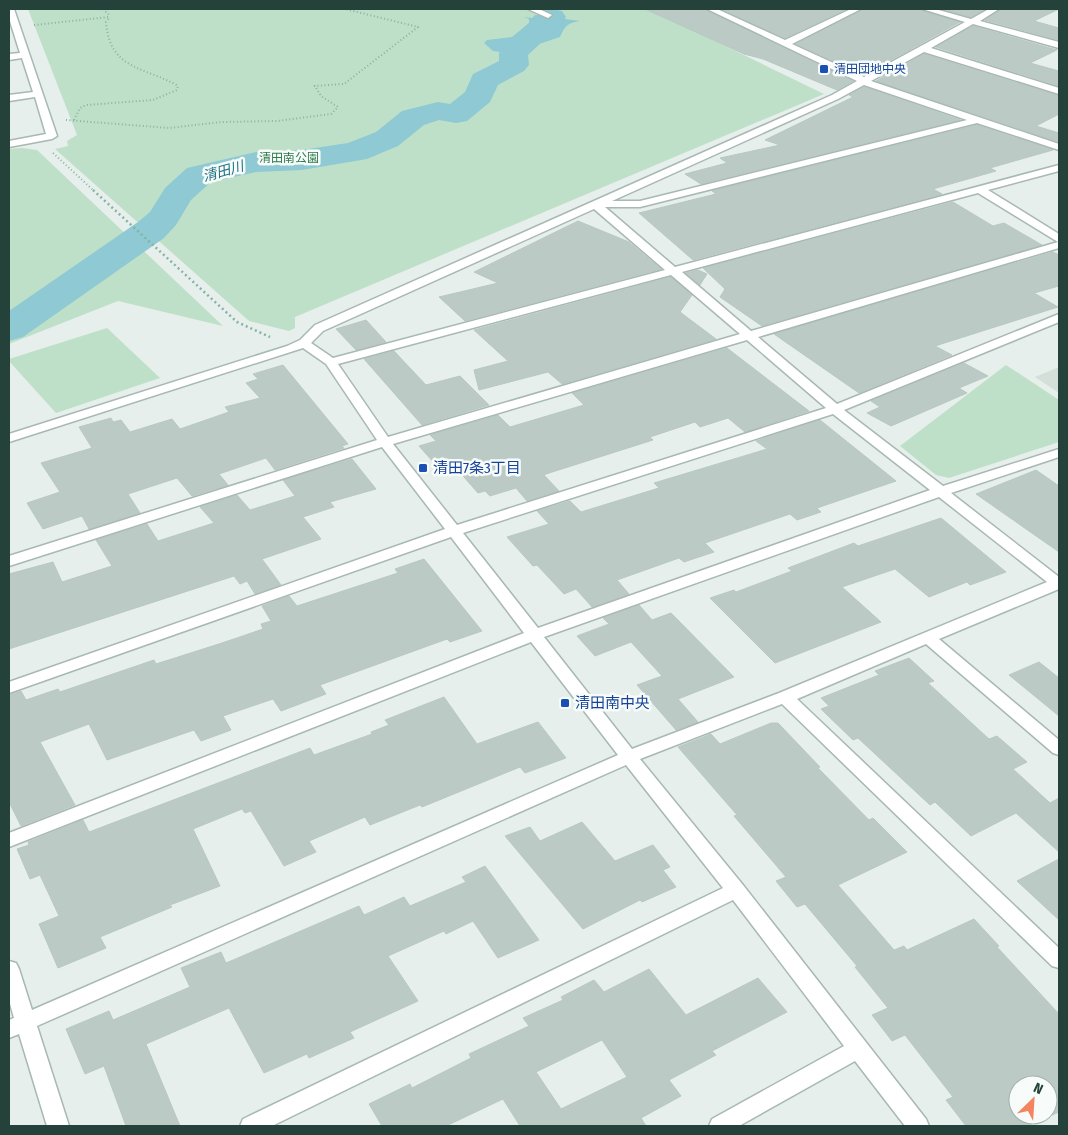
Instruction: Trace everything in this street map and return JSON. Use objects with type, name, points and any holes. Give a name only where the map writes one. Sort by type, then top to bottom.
[{"type":"street","points":[[9,144],[52,136],[48,119],[10,9]]},
{"type":"street","points":[[532,9],[548,15]]},
{"type":"street","points":[[712,9],[877,87],[1059,147]]},
{"type":"street","points":[[786,44],[856,9]]},
{"type":"street","points":[[926,9],[974,20],[1059,45]]},
{"type":"street","points":[[9,438],[304,343],[319,328],[835,97],[995,9]]},
{"type":"street","points":[[922,48],[1059,91]]},
{"type":"street","points":[[9,57],[26,55]]},
{"type":"street","points":[[9,98],[39,94]]},
{"type":"street","points":[[595,204],[640,204],[978,120]]},
{"type":"street","points":[[331,362],[1059,168]]},
{"type":"street","points":[[979,189],[1059,239]]},
{"type":"street","points":[[595,204],[835,409],[939,492],[1059,583]]},
{"type":"street","points":[[9,561],[386,442],[1059,245]]},
{"type":"street","points":[[9,688],[454,531],[835,409],[1059,318]]},
{"type":"street","points":[[304,343],[331,362],[340,378],[386,442],[454,531],[629,758],[736,890],[918,1126]]},
{"type":"street","points":[[9,840],[534,635],[939,492],[1052,455],[1059,467]]},
{"type":"street","points":[[17,1026],[629,758],[785,697],[1059,583]]},
{"type":"street","points":[[927,638],[1059,749]]},
{"type":"street","points":[[785,697],[1059,960]]},
{"type":"street","points":[[251,1126],[736,890]]},
{"type":"street","points":[[9,969],[17,1026],[58,1126]]},
{"type":"street","points":[[720,1126],[858,1049]]},
{"type":"path","points":[[103,9],[110,16]]},
{"type":"path","points":[[48,119],[169,128],[221,122],[277,121],[331,114],[338,107],[321,96],[313,84],[344,84],[418,27],[345,9]]},
{"type":"path","points":[[13,22],[110,16]]},
{"type":"path","points":[[74,120],[80,108],[86,105],[153,100],[177,90],[178,86],[168,80],[121,62],[107,35],[106,22],[110,16]]},
{"type":"path","points":[[49,150],[237,322],[273,338],[304,343]]},
{"type":"shaded area","points":[[1059,367],[1059,393],[1035,377]]},
{"type":"green space","name":"清田南公園","points":[[28,9],[649,9],[824,94],[295,317],[295,328],[289,331],[249,321],[55,149],[68,146],[67,141],[77,135]]},
{"type":"green space","points":[[9,149],[37,150],[223,326],[118,301],[9,344]]},
{"type":"green space","points":[[107,328],[160,378],[56,413],[9,361],[9,359]]},
{"type":"green space","points":[[1006,365],[1059,400],[1059,442],[949,478],[936,475],[900,446]]},
{"type":"water","points":[[535,15],[580,21],[567,26],[560,37],[539,44],[520,57],[519,67],[501,77],[484,80],[485,77],[494,72],[510,57],[507,53],[493,51],[484,43],[487,40],[512,37],[529,23],[529,19],[524,17],[532,18]]},
{"type":"building","points":[[645,9],[705,9],[853,81],[837,90],[763,59],[744,54]]},
{"type":"building","points":[[721,9],[847,9],[785,38]]},
{"type":"building","points":[[863,9],[920,9],[960,22],[864,75],[796,44]]},
{"type":"building","points":[[941,9],[986,9],[971,17]]},
{"type":"building","points":[[1001,9],[1059,9],[1034,21],[1059,28],[1059,40],[985,20]]},
{"type":"building","points":[[973,26],[1057,50],[1030,63],[1059,71],[1059,86],[936,47]]},
{"type":"building","points":[[924,54],[1059,96],[1059,114],[1036,126],[1059,133],[1059,142],[876,81]]},
{"type":"building","points":[[864,87],[960,120],[701,184],[685,174],[727,163],[720,158],[780,145],[765,140],[853,97],[849,95]]},
{"type":"building","points":[[977,125],[1053,150],[990,168],[996,171],[933,189],[942,194],[693,260],[639,213],[716,194],[712,191]]},
{"type":"building","points":[[953,202],[993,226],[1004,223],[1042,245],[762,326],[720,297],[725,289],[703,268]]},
{"type":"building","points":[[578,221],[629,242],[661,269],[465,321],[439,297],[498,283],[474,272]]},
{"type":"building","points":[[1053,252],[1059,255],[1059,286],[1034,293],[1058,307],[935,346],[952,355],[859,393],[774,334]]},
{"type":"building","points":[[698,270],[707,274],[700,285],[686,273]]},
{"type":"building","points":[[671,277],[692,295],[680,312],[716,339],[562,384],[548,372],[479,390],[474,370],[508,361],[474,330]]},
{"type":"building","points":[[366,320],[386,342],[356,350],[336,329]]},
{"type":"building","points":[[727,348],[809,411],[745,432],[728,418],[700,427],[695,422],[650,437],[653,440],[546,474],[544,475],[559,491],[527,501],[516,488],[490,496],[485,491],[478,493],[449,460],[435,464],[419,446],[436,441],[430,435],[498,415],[510,427],[584,405],[572,393]]},
{"type":"building","points":[[394,351],[426,385],[460,376],[489,405],[422,425],[364,359]]},
{"type":"building","points":[[964,363],[988,376],[959,388],[967,393],[891,426],[867,413],[880,407],[871,401]]},
{"type":"building","points":[[283,365],[348,444],[342,446],[344,448],[275,470],[266,458],[219,474],[228,485],[192,496],[177,478],[128,494],[140,513],[89,529],[82,516],[43,529],[27,503],[60,492],[41,463],[92,448],[79,427],[111,418],[113,422],[121,420],[130,432],[172,419],[180,429],[229,412],[225,407],[260,398],[246,383],[258,379],[253,374]]},
{"type":"building","points":[[820,420],[896,481],[817,508],[821,512],[797,520],[790,514],[705,543],[714,552],[684,562],[679,558],[617,580],[629,594],[592,607],[576,589],[564,594],[537,565],[533,566],[507,537],[549,524],[537,511],[570,501],[581,512],[659,488],[654,483],[767,449],[756,441]]},
{"type":"building","points":[[352,459],[376,489],[330,502],[334,507],[303,517],[321,539],[262,559],[281,585],[255,594],[247,581],[240,584],[234,576],[9,649],[9,574],[53,562],[62,582],[112,566],[96,540],[147,524],[158,541],[214,523],[200,507],[237,495],[250,510],[295,496],[283,480]]},
{"type":"building","points":[[1036,470],[1059,486],[1059,552],[976,494]]},
{"type":"building","points":[[941,518],[1006,572],[970,585],[967,582],[929,597],[895,569],[842,587],[881,622],[775,663],[710,598],[734,590],[736,592],[792,571],[788,568],[854,543],[858,546]]},
{"type":"building","points":[[424,559],[482,631],[450,642],[447,639],[320,685],[326,694],[281,711],[273,699],[223,716],[231,730],[201,741],[194,730],[107,760],[89,724],[40,742],[75,805],[21,826],[9,802],[9,695],[21,691],[26,700],[58,689],[60,692],[154,660],[156,664],[222,643],[263,629],[261,624],[271,621],[262,606],[289,596],[297,606],[398,573],[395,569]]},
{"type":"building","points":[[639,605],[652,620],[671,613],[734,677],[678,699],[698,722],[676,730],[637,685],[662,676],[631,642],[595,656],[577,636],[609,624],[603,618]]},
{"type":"building","points":[[909,658],[934,681],[928,683],[989,739],[997,736],[1027,762],[1013,769],[1050,803],[1059,798],[1059,852],[1016,813],[971,836],[935,802],[930,805],[858,738],[853,740],[821,709],[829,706],[821,698],[879,675],[875,671]]},
{"type":"building","points":[[1039,662],[1059,678],[1059,716],[1009,675]]},
{"type":"building","points":[[444,697],[477,744],[538,722],[566,758],[525,773],[520,767],[422,807],[420,805],[370,825],[365,817],[309,841],[316,852],[284,866],[251,811],[245,813],[242,809],[193,829],[220,886],[170,905],[172,907],[100,937],[106,948],[58,968],[39,924],[59,916],[40,875],[30,879],[17,849],[29,845],[28,842],[83,820],[89,832],[310,748],[314,755],[372,734],[371,732],[389,725],[385,720]]},
{"type":"building","points":[[771,723],[778,723],[820,767],[818,768],[869,820],[873,818],[907,852],[838,885],[894,950],[904,946],[907,950],[974,919],[999,946],[997,947],[1059,1014],[1059,1112],[1058,1075],[1008,1075],[1008,1125],[1029,1125],[966,1126],[946,1100],[953,1097],[905,1035],[892,1041],[872,1015],[888,1008],[855,967],[857,966],[805,904],[797,907],[776,881],[786,877],[734,816],[737,815],[678,747],[711,734],[720,744]]},
{"type":"building","points":[[582,822],[615,861],[653,845],[670,867],[663,870],[676,887],[642,902],[640,900],[583,929],[505,836],[530,827],[540,841]]},
{"type":"building","points":[[1059,859],[1059,920],[1017,881]]},
{"type":"building","points":[[485,866],[539,940],[498,958],[473,921],[446,934],[444,931],[388,956],[418,1001],[350,1032],[354,1038],[309,1058],[307,1054],[264,1073],[229,1008],[146,1044],[180,1126],[126,1126],[104,1066],[85,1074],[66,1029],[109,1011],[113,1020],[190,987],[181,968],[221,952],[226,963],[359,906],[364,915],[404,897],[410,906],[466,882],[462,877]]},
{"type":"building","points":[[649,969],[686,1015],[758,978],[787,1012],[712,1051],[716,1055],[669,1080],[681,1096],[641,1118],[646,1126],[520,1126],[503,1099],[446,1126],[382,1126],[369,1104],[410,1084],[412,1088],[471,1058],[469,1054],[529,1026],[523,1018],[563,1000],[561,997],[594,980],[604,992]],"holes":[[[602,1040],[627,1077],[561,1109],[536,1072]]]},
{"type":"waterway","name":"清田川","points":[[9,329],[151,230],[164,218],[177,195],[199,175],[256,162],[302,160],[355,152],[387,139],[413,118],[438,111],[456,114],[479,96],[484,80],[514,65],[513,53],[552,17]]},
{"type":"place","name":"清田団地中央","points":[[824,69]]},
{"type":"place","name":"清田7条3丁目","points":[[423,468]]},
{"type":"place","name":"清田南中央","points":[[565,703]]}]
